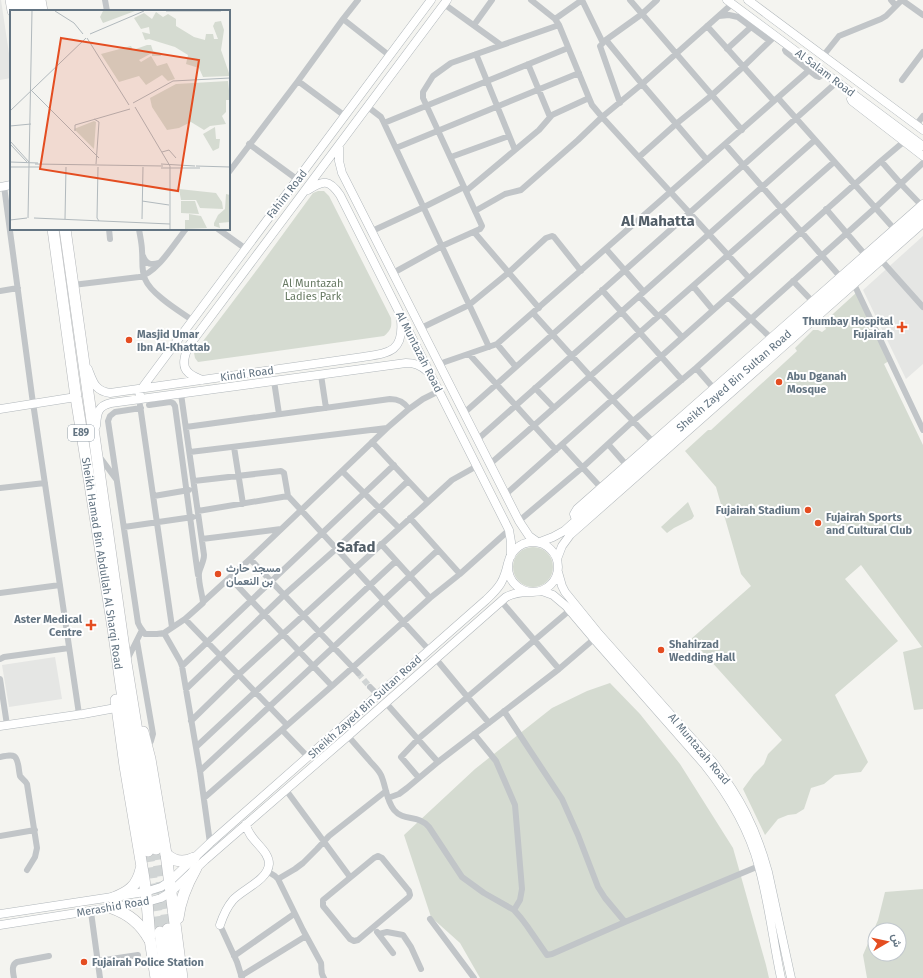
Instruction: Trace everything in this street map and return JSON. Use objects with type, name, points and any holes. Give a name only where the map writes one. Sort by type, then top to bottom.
[{"type":"highway","points":[[12,0],[13,10]]},
{"type":"highway","points":[[21,0],[23,10]]},
{"type":"highway","points":[[31,0],[33,10]]},
{"type":"highway","points":[[40,0],[42,10]]},
{"type":"highway","name":"Sheikh Hamad Bin Abdullah Al Sharqi Road","points":[[54,230],[76,397],[124,704],[157,851]]},
{"type":"highway","name":"Sheikh Hamad Bin Abdullah Al Sharqi Road","points":[[65,230],[126,663],[124,704]]},
{"type":"highway","points":[[70,263],[73,254],[71,230]]},
{"type":"highway","points":[[124,704],[144,733],[147,747],[157,851],[170,881],[167,895],[173,906],[168,930],[166,978]]},
{"type":"highway","points":[[124,704],[125,766],[144,879],[149,894],[150,939],[156,978]]},
{"type":"highway","points":[[157,851],[172,859],[195,863],[178,915],[168,930],[174,978]]},
{"type":"highway","points":[[141,862],[139,875],[134,886],[112,903],[133,919],[150,939]]},
{"type":"highway","points":[[168,930],[182,978]]},
{"type":"street","points":[[105,0],[107,10]]},
{"type":"street","points":[[230,171],[358,0]]},
{"type":"street","name":"Fahim Road","points":[[142,388],[432,0]]},
{"type":"street","points":[[474,25],[492,0]]},
{"type":"street","points":[[531,0],[555,19],[559,25],[589,98],[602,117],[749,278]]},
{"type":"street","points":[[555,19],[582,0],[605,42],[707,160]]},
{"type":"street","points":[[630,0],[742,130]]},
{"type":"street","points":[[620,103],[600,46],[642,14],[657,0]]},
{"type":"street","name":"Al Salam Road","points":[[748,0],[823,56],[921,120],[923,130]]},
{"type":"street","points":[[891,0],[896,6]]},
{"type":"street","points":[[823,56],[839,36],[881,19],[902,0],[923,15]]},
{"type":"street","points":[[446,2],[500,45]]},
{"type":"street","name":"Fahim Road","points":[[202,380],[188,372],[185,368],[184,356],[188,347],[446,2]]},
{"type":"street","points":[[475,211],[505,194],[521,190],[707,26],[718,16],[729,2]]},
{"type":"street","name":"Al Salam Road","points":[[729,2],[740,14],[772,39],[788,46],[812,68],[825,73],[854,94],[907,139],[923,146]]},
{"type":"street","points":[[639,157],[743,67],[772,39],[751,27],[740,14],[718,16]]},
{"type":"street","points":[[344,19],[390,56]]},
{"type":"street","points":[[393,273],[442,246],[480,229],[482,226],[423,98],[423,92],[433,76],[451,63],[559,25]]},
{"type":"street","points":[[707,26],[743,67],[796,119],[897,232]]},
{"type":"street","points":[[727,48],[751,27]]},
{"type":"street","points":[[384,123],[568,48]]},
{"type":"street","points":[[902,80],[920,61],[923,52]]},
{"type":"street","points":[[476,54],[515,150]]},
{"type":"street","points":[[528,64],[550,117]]},
{"type":"street","points":[[384,65],[390,65],[392,68],[392,74]]},
{"type":"street","points":[[439,364],[497,344],[812,68]]},
{"type":"street","points":[[396,148],[579,73]]},
{"type":"street","points":[[298,81],[345,116]]},
{"type":"street","points":[[464,413],[837,82]]},
{"type":"street","points":[[372,232],[465,189],[539,130],[555,113],[589,98]]},
{"type":"street","points":[[368,107],[381,117],[489,347]]},
{"type":"street","points":[[451,157],[509,136]]},
{"type":"street","points":[[506,494],[854,184],[907,139],[923,156]]},
{"type":"street","points":[[478,439],[815,140]]},
{"type":"street","points":[[250,144],[298,180]]},
{"type":"street","points":[[725,144],[801,232],[847,281],[923,430]]},
{"type":"street","name":"Al Muntazah Road","points":[[339,145],[339,161],[342,173],[519,520],[529,536],[538,542]]},
{"type":"street","points":[[881,161],[923,207]]},
{"type":"street","points":[[490,464],[834,162]]},
{"type":"street","points":[[519,520],[583,467],[633,421],[696,368],[875,208],[923,163]]},
{"type":"street","name":"Al Muntazah Road","points":[[299,199],[307,190],[322,182],[327,182],[336,188],[509,530],[512,542],[509,559]]},
{"type":"street","points":[[5,186],[10,225]]},
{"type":"street","points":[[287,193],[287,201],[290,203],[299,199]]},
{"type":"street","points":[[348,211],[351,206],[359,206]]},
{"type":"street","name":"Sheikh Zayed Bin Sultan Road","points":[[557,559],[562,546],[570,535],[847,281],[868,258],[923,207]]},
{"type":"street","points":[[826,209],[868,258]]},
{"type":"street","name":"Sheikh Zayed Bin Sultan Road","points":[[538,542],[559,534],[576,520],[604,490],[815,304],[847,281],[882,260],[923,223]]},
{"type":"street","points":[[11,230],[33,404],[79,714]]},
{"type":"street","points":[[109,230],[110,239]]},
{"type":"street","points":[[139,230],[144,260],[151,264],[159,263]]},
{"type":"street","points":[[73,285],[144,275],[159,263],[185,230]]},
{"type":"street","points":[[219,230],[246,249]]},
{"type":"street","points":[[474,232],[539,308]]},
{"type":"street","points":[[421,328],[469,305],[508,273],[546,238],[552,236],[554,237],[581,271]]},
{"type":"street","points":[[606,249],[625,270],[641,294],[682,337]]},
{"type":"street","points":[[142,252],[144,275],[148,285],[192,320]]},
{"type":"street","points":[[882,260],[923,307]]},
{"type":"street","points":[[793,281],[815,304]]},
{"type":"street","points":[[693,286],[713,310]]},
{"type":"street","points":[[0,291],[18,288]]},
{"type":"street","points":[[602,290],[682,380]]},
{"type":"street","points":[[728,297],[774,340]]},
{"type":"street","points":[[533,313],[612,400],[656,445]]},
{"type":"street","name":"Kindi Road","points":[[84,357],[93,382],[99,389],[110,393],[386,354],[398,345],[401,338],[401,315]]},
{"type":"street","points":[[497,344],[516,367]]},
{"type":"street","points":[[469,354],[556,450]]},
{"type":"street","name":"Kindi Road","points":[[95,439],[97,414],[102,407],[111,403],[406,363],[414,363],[430,372]]},
{"type":"street","points":[[696,368],[716,391]]},
{"type":"street","points":[[321,375],[326,408]]},
{"type":"street","points":[[218,378],[223,383],[223,386],[219,389]]},
{"type":"street","points":[[274,381],[279,414]]},
{"type":"street","points":[[142,388],[139,399],[172,627]]},
{"type":"street","points":[[535,388],[554,408]]},
{"type":"street","points":[[141,408],[115,412],[109,418],[138,623],[145,634],[157,634],[164,633],[185,619],[203,604],[203,602],[387,428],[423,399],[439,391]]},
{"type":"street","points":[[181,394],[204,558],[199,576]]},
{"type":"street","points":[[0,409],[76,397]]},
{"type":"street","points":[[186,427],[390,398],[398,399],[409,409]]},
{"type":"street","points":[[149,405],[170,402],[175,406],[196,566],[203,602]]},
{"type":"street","points":[[190,452],[387,428]]},
{"type":"street","points":[[372,442],[428,502]]},
{"type":"street","points":[[562,444],[604,490]]},
{"type":"street","points":[[608,444],[629,468]]},
{"type":"street","points":[[234,447],[243,504]]},
{"type":"street","points":[[97,454],[117,481]]},
{"type":"street","points":[[182,666],[394,465]]},
{"type":"street","points":[[192,721],[238,675],[452,480],[477,466]]},
{"type":"street","points":[[194,481],[281,471],[284,473],[288,496],[429,650]]},
{"type":"street","points":[[342,471],[399,528]]},
{"type":"street","points":[[186,689],[284,595],[336,549],[408,481]]},
{"type":"street","points":[[0,488],[45,483]]},
{"type":"street","points":[[154,496],[195,490]]},
{"type":"street","points":[[124,527],[190,517],[198,513],[288,496]]},
{"type":"street","points":[[410,518],[460,574]]},
{"type":"street","points":[[202,539],[281,529]]},
{"type":"street","points":[[204,798],[509,530]]},
{"type":"street","points":[[527,542],[538,542],[544,544],[551,548],[557,559],[559,566],[556,579],[551,585],[542,591],[530,592],[520,589],[513,582],[509,573],[509,559],[516,548],[527,542]]},
{"type":"street","points":[[381,544],[430,598]]},
{"type":"street","points":[[200,771],[438,550]]},
{"type":"street","points":[[250,559],[358,673]]},
{"type":"street","name":"Sheikh Zayed Bin Sultan Road","points":[[210,843],[497,590],[506,574],[509,559]]},
{"type":"street","points":[[196,747],[396,561]]},
{"type":"street","name":"Al Muntazah Road","points":[[558,572],[562,586],[569,597],[604,640],[712,761],[742,804],[764,856],[790,975]]},
{"type":"street","points":[[230,578],[332,686]]},
{"type":"street","points":[[0,593],[60,585]]},
{"type":"street","name":"Al Muntazah Road","points":[[542,591],[558,598],[570,610],[594,640],[714,776],[735,809],[749,839],[759,866],[781,978]]},
{"type":"street","name":"Sheikh Zayed Bin Sultan Road","points":[[246,824],[501,601],[511,594],[530,592]]},
{"type":"street","points":[[501,601],[559,669]]},
{"type":"street","points":[[419,778],[400,756],[570,610]]},
{"type":"street","points":[[185,619],[269,707],[308,757]]},
{"type":"street","points":[[126,663],[142,630]]},
{"type":"street","points":[[164,633],[182,666],[200,771],[210,843]]},
{"type":"street","points":[[278,879],[303,863],[329,836],[387,795],[399,794],[408,788],[438,762],[559,669],[594,640]]},
{"type":"street","points":[[137,641],[151,722],[152,738],[147,747]]},
{"type":"street","points":[[0,659],[4,657],[69,648]]},
{"type":"street","points":[[436,659],[489,723]]},
{"type":"street","points":[[0,679],[3,726],[79,714],[124,704]]},
{"type":"street","points":[[370,686],[378,696]]},
{"type":"street","points":[[386,703],[438,762]]},
{"type":"street","points":[[504,711],[562,799],[598,887],[625,922]]},
{"type":"street","points":[[144,733],[151,722]]},
{"type":"street","points":[[474,734],[496,761],[514,805],[522,889],[520,900],[514,910]]},
{"type":"street","points":[[348,736],[379,772],[384,781],[387,795],[392,807],[400,815],[407,818],[420,820],[425,823],[462,877],[484,893],[514,910],[547,955],[759,866]]},
{"type":"street","points":[[0,757],[11,755],[17,758],[20,776],[27,784],[37,848],[37,853],[27,870]]},
{"type":"street","points":[[286,790],[350,877]]},
{"type":"street","points":[[246,824],[248,831],[266,855],[269,864],[267,871],[262,878],[232,901],[220,925],[237,962],[242,977],[306,936]]},
{"type":"street","name":"Merashid Road","points":[[0,925],[91,912],[112,903],[149,894],[195,863],[246,824]]},
{"type":"street","points":[[0,836],[35,830]]},
{"type":"street","name":"Merashid Road","points":[[149,894],[167,895],[210,843]]},
{"type":"street","points":[[378,856],[382,858],[410,893],[410,895],[408,899],[374,927],[358,940],[354,941],[350,939],[322,904],[324,899],[378,856]]},
{"type":"street","points":[[267,871],[278,879],[294,914],[321,963],[321,972],[324,978]]},
{"type":"street","points":[[149,894],[164,892],[167,895]]},
{"type":"street","name":"Merashid Road","points":[[0,914],[76,903],[112,903]]},
{"type":"street","points":[[91,912],[100,978]]},
{"type":"street","points":[[234,956],[294,914]]},
{"type":"street","points":[[430,919],[474,978]]},
{"type":"street","points":[[374,927],[393,953]]},
{"type":"street","points":[[379,934],[387,932],[403,936],[411,947],[421,969]]},
{"type":"street","points":[[98,961],[138,955]]},
{"type":"street","points":[[14,978],[13,969],[15,963],[49,956]]},
{"type":"street","points":[[777,959],[783,974],[785,976],[790,975]]},
{"type":"shaded area","points":[[1,0],[10,60],[10,78],[0,80]]},
{"type":"shaded area","name":"Thumbay Hospital Fujairah","points":[[923,236],[923,364],[906,379],[863,290]]},
{"type":"shaded area","points":[[55,657],[62,699],[9,707],[2,665]]},
{"type":"green space","name":"Al Muntazah Ladies Park","points":[[324,191],[329,196],[391,318],[390,330],[384,336],[198,362],[194,353],[313,193]]},
{"type":"green space","name":"Fujairah Sports and Cultural Club","points":[[856,293],[889,361],[884,364],[923,445],[923,709],[914,710],[903,652],[922,647],[861,565],[845,579],[898,641],[835,695],[868,762],[861,772],[835,775],[824,784],[811,788],[804,809],[796,814],[778,819],[765,835],[743,789],[754,774],[764,764],[768,754],[782,740],[691,639],[751,586],[741,574],[716,487],[685,451],[708,430],[711,430],[797,351],[795,348],[813,330],[822,332],[826,329],[823,323]]},
{"type":"green space","points":[[688,502],[694,516],[692,519],[667,533],[661,527]]},
{"type":"green space","points":[[537,547],[544,550],[550,556],[553,567],[552,575],[544,584],[537,587],[529,587],[522,584],[514,575],[513,563],[516,556],[525,548]]},
{"type":"green space","points":[[610,683],[640,714],[680,764],[733,848],[769,978],[480,978],[460,943],[431,917],[404,835],[475,769],[552,708],[587,691]]},
{"type":"green space","points":[[923,889],[923,978],[867,978],[863,955],[867,946],[867,962],[907,962],[907,922],[877,922],[885,892]]},
{"type":"tunnel","points":[[358,673],[370,687]]},
{"type":"tunnel","points":[[156,849],[168,929]]},
{"type":"tunnel","points":[[148,851],[160,932]]},
{"type":"place","name":"Thumbay Hospital Fujairah","points":[[902,327]]},
{"type":"place","name":"Masjid Umar Ibn Al-Khattab","points":[[129,340]]},
{"type":"place","name":"Abu Dganah Mosque","points":[[779,382]]},
{"type":"place","name":"Fujairah Stadium","points":[[808,510]]},
{"type":"place","name":"Fujairah Sports and Cultural Club","points":[[818,523]]},
{"type":"place","name":"مسجد حارث بن النعمان","points":[[218,574]]},
{"type":"place","name":"Aster Medical Centre","points":[[91,625]]},
{"type":"place","name":"Shahirzad Wedding Hall","points":[[661,650]]},
{"type":"place","name":"Fujairah Police Station","points":[[84,962]]},
{"type":"district","name":"Al Mahatta","points":[[658,221]]},
{"type":"district","name":"Safad","points":[[356,547]]}]
